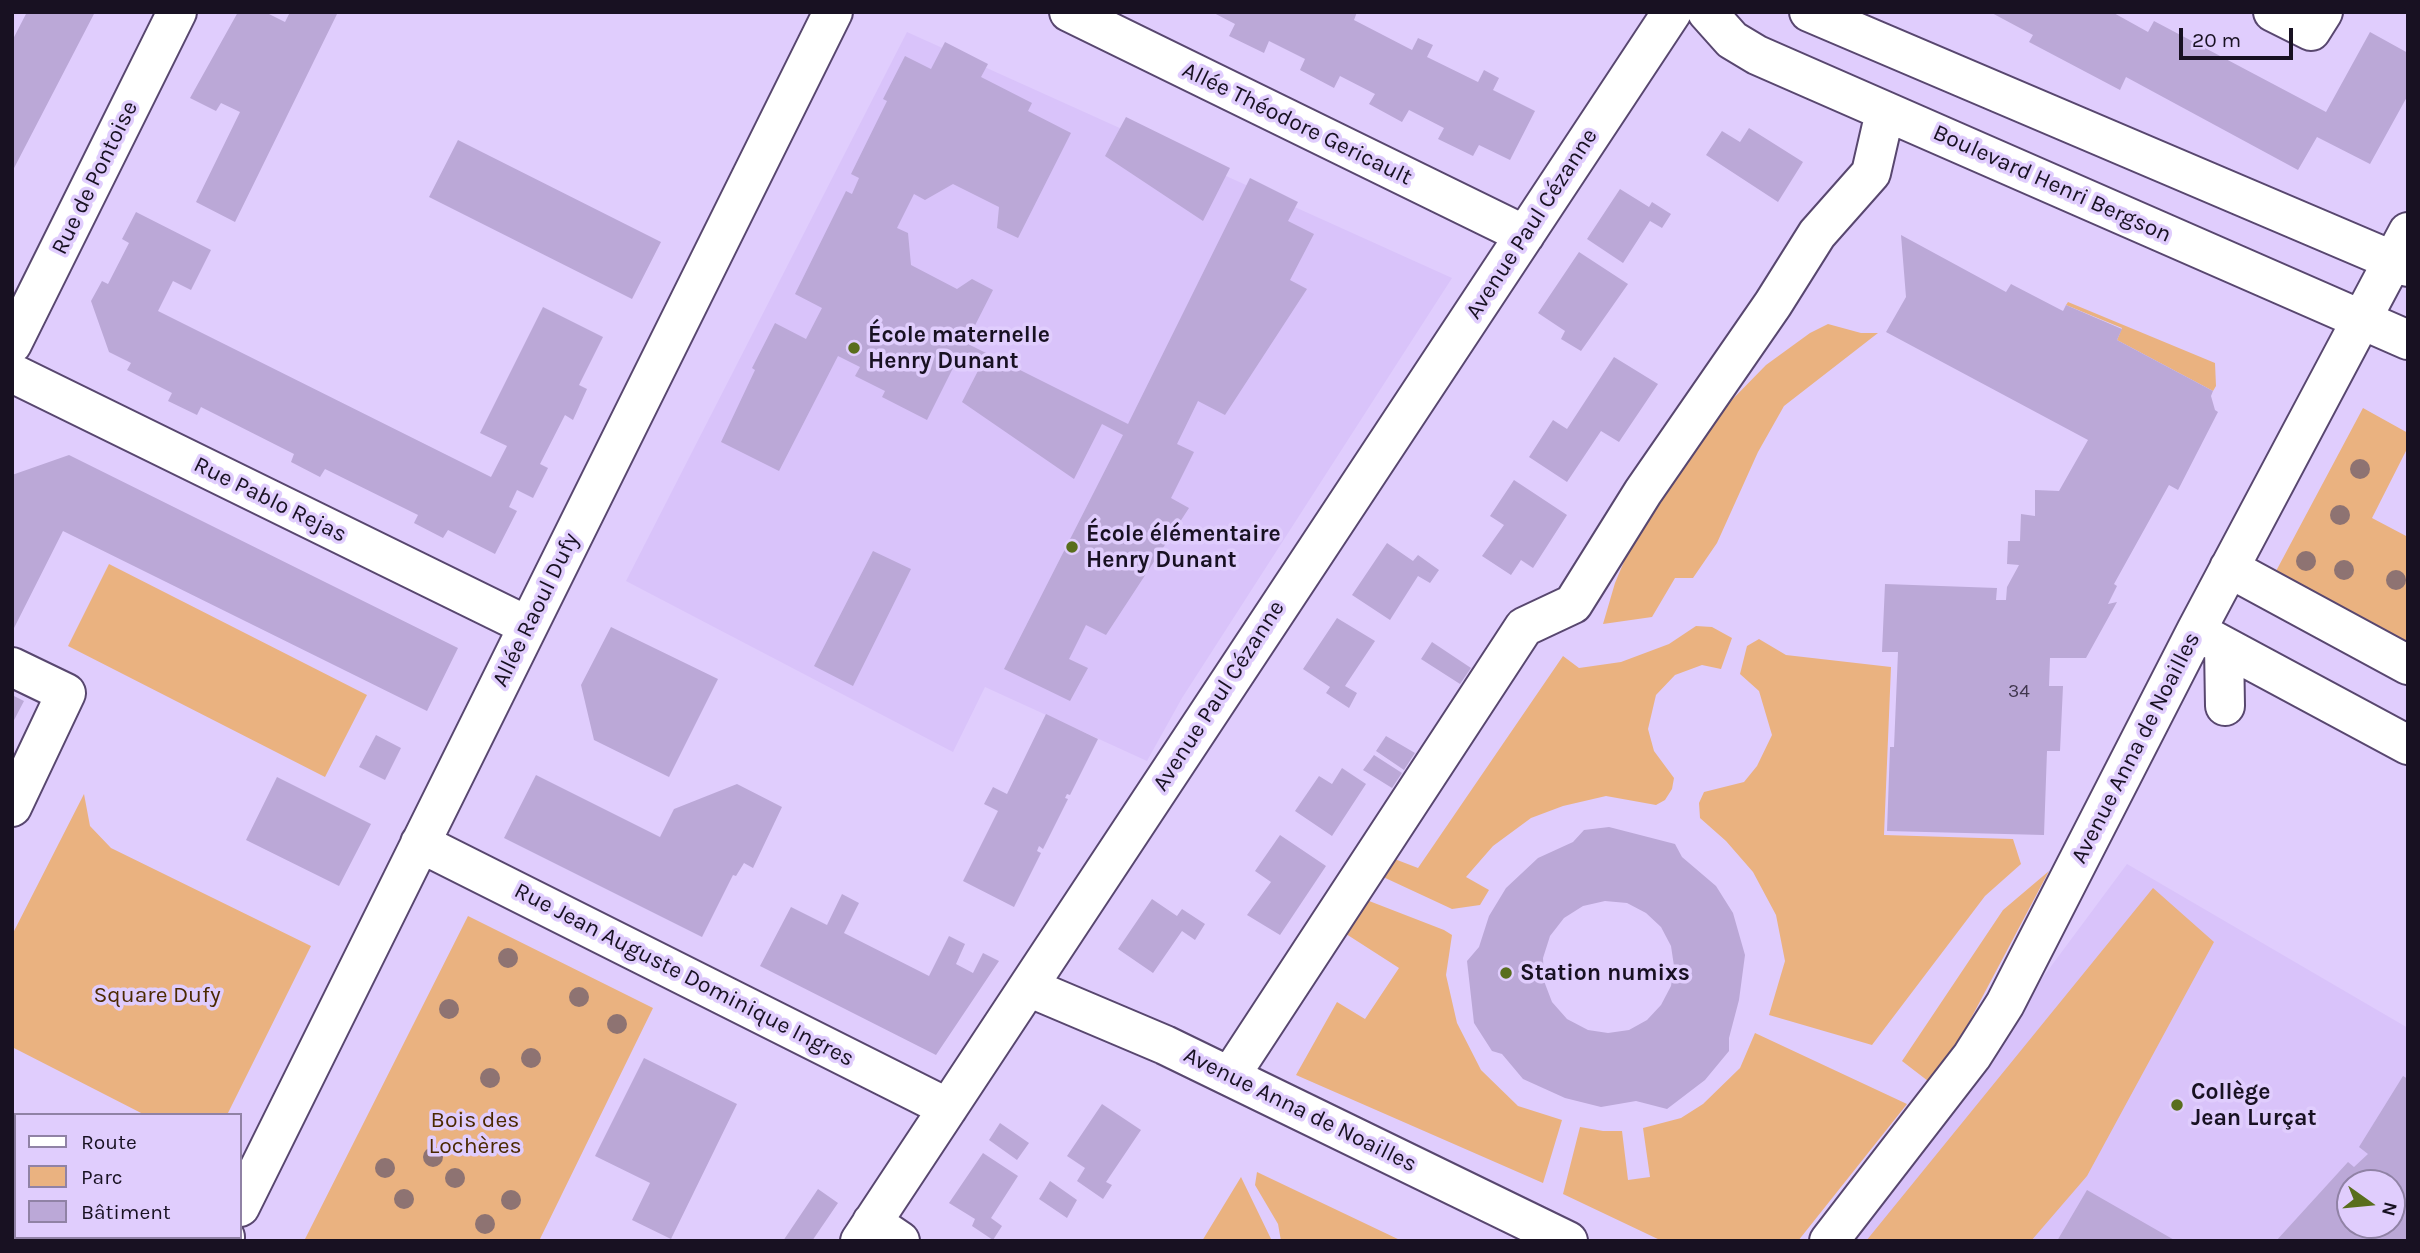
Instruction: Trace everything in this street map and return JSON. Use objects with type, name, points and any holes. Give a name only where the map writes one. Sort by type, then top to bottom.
[{"type":"street","name":"Rue de Pontoise","points":[[12,344],[177,12]]},
{"type":"street","name":"Allée Raoul Dufy","points":[[242,1203],[833,12]]},
{"type":"street","name":"Allée Théodore Gericault","points":[[1069,12],[1525,235]]},
{"type":"street","name":"Avenue Paul Cézanne","points":[[877,1235],[948,1108],[1672,12]]},
{"type":"street","name":"Boulevard Henri Bergson","points":[[1707,12],[1732,40],[1756,55],[2408,340]]},
{"type":"street","points":[[1809,12],[2403,253]]},
{"type":"street","points":[[2273,12],[2311,31],[2323,12]]},
{"type":"street","points":[[1230,1076],[1524,627],[1573,604],[1643,492],[1773,304],[1817,234],[1871,173],[1885,112]]},
{"type":"street","name":"Avenue Anna de Noailles","points":[[1829,1241],[1972,1056],[2005,1004],[2202,643],[2229,568],[2362,319],[2403,253]]},
{"type":"street","name":"Rue Pablo Rejas","points":[[12,373],[528,626]]},
{"type":"street","points":[[2229,568],[2408,665]]},
{"type":"street","points":[[2202,643],[2225,706]]},
{"type":"street","points":[[2202,643],[2408,745]]},
{"type":"street","points":[[12,667],[66,694],[12,807]]},
{"type":"street","name":"Rue Jean Auguste Dominique Ingres","points":[[420,843],[948,1108]]},
{"type":"street","name":"Avenue Anna de Noailles","points":[[1028,987],[1165,1045],[1568,1241]]},
{"type":"shaded area","name":"École élémentaire Henry Dunant","points":[[907,32],[1452,278],[1182,698],[1147,761],[985,687],[953,752],[626,581]]},
{"type":"shaded area","name":"Collège Jean Lurçat","points":[[2127,864],[2408,1028],[2408,1241],[1847,1241]]},
{"type":"green space","points":[[2068,302],[2215,363],[2216,386],[2213,391],[2117,340],[2122,328],[2066,305]]},
{"type":"green space","points":[[1828,324],[1861,333],[1878,333],[1784,406],[1758,452],[1717,543],[1693,578],[1675,578],[1652,617],[1603,624],[1615,583],[1636,533],[1723,409],[1766,365],[1810,333]]},
{"type":"green space","points":[[2363,408],[2408,433],[2408,447],[2372,518],[2408,537],[2408,644],[2275,573]]},
{"type":"green space","points":[[109,564],[367,695],[325,777],[68,646]]},
{"type":"green space","points":[[1696,626],[1712,627],[1732,638],[1721,669],[1702,665],[1675,675],[1656,695],[1648,729],[1654,751],[1674,778],[1672,789],[1665,800],[1656,805],[1606,796],[1563,806],[1531,818],[1493,846],[1466,877],[1489,890],[1480,905],[1452,909],[1381,876],[1392,858],[1418,868],[1563,656],[1579,668],[1621,662],[1669,644]]},
{"type":"green space","points":[[1759,639],[1786,655],[1891,667],[1884,835],[2013,839],[2021,864],[1985,896],[1872,1045],[1769,1015],[1785,961],[1776,915],[1753,872],[1726,841],[1700,818],[1699,803],[1704,792],[1744,782],[1757,766],[1772,735],[1759,691],[1740,674],[1747,646]]},
{"type":"green space","name":"Square Dufy","points":[[84,794],[90,826],[111,848],[311,946],[228,1113],[141,1113],[12,1047],[12,935]]},
{"type":"green space","points":[[2049,871],[1959,1041],[1928,1081],[1902,1061],[2003,910]]},
{"type":"green space","points":[[2153,888],[2214,942],[2087,1176],[2031,1241],[1866,1241]]},
{"type":"green space","points":[[1364,899],[1452,935],[1446,975],[1457,1023],[1481,1070],[1518,1106],[1562,1120],[1543,1183],[1296,1075],[1337,1002],[1365,1019],[1399,968],[1343,932]]},
{"type":"green space","name":"Bois des Lochères","points":[[468,916],[653,1008],[539,1241],[304,1241]]},
{"type":"green space","points":[[1755,1033],[1907,1104],[1798,1241],[1662,1241],[1563,1194],[1580,1127],[1622,1131],[1628,1180],[1650,1177],[1643,1128],[1681,1118],[1703,1104],[1740,1068]]},
{"type":"green space","points":[[1257,1172],[1402,1241],[1281,1241],[1278,1224],[1255,1185]]},
{"type":"green space","points":[[1241,1177],[1272,1241],[1202,1241]]},
{"type":"building","points":[[27,12],[95,12],[12,172],[12,41]]},
{"type":"building","points":[[238,12],[265,12],[285,22],[290,12],[338,12],[235,222],[196,202],[240,112],[221,103],[216,111],[190,98]]},
{"type":"building","points":[[1212,12],[1357,12],[1354,20],[1412,50],[1418,38],[1433,45],[1427,57],[1478,82],[1484,70],[1499,78],[1493,90],[1535,111],[1510,160],[1479,145],[1473,156],[1438,139],[1444,128],[1409,110],[1402,122],[1369,104],[1375,94],[1340,76],[1334,88],[1300,70],[1305,59],[1269,41],[1264,53],[1229,36],[1235,24]]},
{"type":"building","points":[[1990,12],[2112,12],[2148,32],[2154,21],[2326,112],[2370,32],[2408,53],[2408,95],[2370,164],[2317,137],[2298,170],[2126,77],[2120,90],[2029,42],[2033,35]]},
{"type":"building","points":[[945,42],[988,64],[981,77],[1032,103],[1028,111],[1071,133],[1018,238],[997,228],[999,207],[953,184],[925,200],[914,194],[897,228],[908,233],[911,265],[957,289],[972,279],[993,290],[966,343],[1128,424],[1250,178],[1298,202],[1288,221],[1314,234],[1290,280],[1307,289],[1225,415],[1198,401],[1177,444],[1194,452],[1171,498],[1189,508],[1106,635],[1086,625],[1069,659],[1088,668],[1070,701],[1004,669],[1123,435],[1102,424],[1074,479],[962,402],[981,365],[960,354],[927,420],[882,397],[885,391],[855,376],[860,367],[838,356],[779,471],[721,442],[755,370],[752,368],[775,323],[806,339],[822,308],[795,294],[846,191],[852,194],[859,178],[851,174],[887,101],[883,99],[905,56],[931,69]]},
{"type":"building","points":[[1126,117],[1230,168],[1203,221],[1105,156]]},
{"type":"building","points":[[1749,128],[1803,162],[1778,202],[1706,155],[1722,131],[1740,142]]},
{"type":"building","points":[[458,140],[661,242],[632,299],[429,197]]},
{"type":"building","points":[[1620,189],[1649,207],[1652,202],[1671,214],[1662,228],[1650,221],[1623,263],[1587,239]]},
{"type":"building","points":[[136,212],[211,250],[191,290],[173,281],[158,311],[491,477],[507,446],[480,433],[543,307],[603,337],[579,385],[587,389],[573,420],[565,415],[540,464],[548,468],[533,498],[517,490],[509,507],[517,511],[495,554],[448,530],[443,538],[414,523],[418,515],[325,469],[320,477],[291,462],[294,454],[201,407],[197,415],[168,401],[172,393],[127,370],[131,363],[109,352],[91,301],[102,281],[108,284],[129,243],[122,239]]},
{"type":"building","points":[[1901,235],[2006,292],[2011,284],[2063,311],[2066,305],[2122,329],[2117,340],[2213,391],[2211,396],[2218,412],[2178,490],[2169,485],[2114,584],[2117,586],[2108,604],[2117,602],[2086,658],[2050,658],[2049,686],[2063,686],[2060,751],[2047,751],[2044,835],[1887,831],[1890,747],[1894,747],[1898,652],[1882,652],[1885,584],[1997,588],[1996,600],[2006,600],[2007,587],[2019,565],[2007,564],[2008,541],[2020,541],[2021,514],[2035,516],[2035,490],[2059,491],[2088,440],[1886,332],[1906,297]]},
{"type":"building","points":[[1579,252],[1628,284],[1581,351],[1561,339],[1565,331],[1538,313]]},
{"type":"building","points":[[1614,357],[1658,384],[1619,442],[1601,431],[1567,482],[1529,457],[1553,420],[1567,429]]},
{"type":"building","points":[[69,455],[458,648],[427,711],[63,531],[12,632],[12,475]]},
{"type":"building","points":[[1514,480],[1567,515],[1533,568],[1521,560],[1511,575],[1482,556],[1504,525],[1490,516]]},
{"type":"building","points":[[1387,543],[1413,561],[1418,555],[1439,570],[1430,583],[1418,576],[1390,620],[1352,595]]},
{"type":"building","points":[[873,551],[911,569],[853,686],[814,666]]},
{"type":"building","points":[[1337,618],[1375,641],[1345,686],[1357,693],[1349,708],[1326,693],[1330,687],[1303,669]]},
{"type":"building","points":[[611,627],[718,679],[669,777],[594,740],[581,685]]},
{"type":"building","points":[[1432,642],[1471,668],[1460,684],[1421,659]]},
{"type":"building","points":[[12,695],[24,701],[12,724]]},
{"type":"building","points":[[1046,714],[1098,739],[1070,795],[1067,794],[1065,798],[1068,799],[1043,849],[1039,846],[1037,851],[1041,853],[1014,907],[963,881],[998,811],[984,804],[993,787],[1007,794]]},
{"type":"building","points":[[376,735],[401,748],[385,780],[359,767]]},
{"type":"building","points":[[1386,736],[1415,753],[1404,770],[1376,751]]},
{"type":"building","points":[[1374,755],[1402,773],[1392,788],[1363,770]]},
{"type":"building","points":[[1342,768],[1366,784],[1332,836],[1295,811],[1319,776],[1332,784]]},
{"type":"building","points":[[536,775],[660,837],[674,809],[737,784],[782,807],[753,868],[744,863],[736,876],[733,875],[702,937],[504,838]]},
{"type":"building","points":[[277,777],[371,824],[339,886],[246,840]]},
{"type":"building","name":"Station numixs","points":[[1609,827],[1675,844],[1682,857],[1716,886],[1733,913],[1745,955],[1739,1000],[1729,1038],[1729,1051],[1705,1080],[1667,1109],[1636,1101],[1601,1107],[1565,1098],[1523,1079],[1502,1054],[1492,1051],[1474,1023],[1467,961],[1479,947],[1489,916],[1506,888],[1538,858],[1573,842],[1584,830]],"holes":[[[1605,901],[1627,903],[1646,913],[1661,927],[1671,946],[1674,966],[1671,986],[1661,1005],[1647,1020],[1629,1030],[1608,1033],[1588,1030],[1567,1019],[1552,1002],[1544,981],[1543,958],[1550,936],[1564,918],[1583,906]]]},
{"type":"building","points":[[1280,835],[1326,866],[1280,935],[1247,915],[1271,882],[1255,871]]},
{"type":"building","points":[[842,894],[859,903],[844,933],[929,976],[949,936],[965,944],[956,964],[973,973],[983,953],[999,961],[936,1055],[760,966],[791,907],[827,925]]},
{"type":"building","points":[[1152,899],[1177,916],[1182,909],[1205,924],[1195,940],[1182,931],[1153,973],[1118,949]]},
{"type":"building","points":[[644,1058],[737,1104],[671,1239],[632,1220],[650,1183],[595,1156]]},
{"type":"building","points":[[2403,1076],[2408,1079],[2408,1241],[2276,1241],[2336,1175],[2336,1239],[2406,1239],[2406,1169],[2342,1169],[2348,1162],[2354,1167],[2368,1154],[2359,1147]]},
{"type":"building","points":[[1102,1104],[1141,1130],[1106,1182],[1112,1185],[1103,1199],[1077,1181],[1085,1168],[1067,1156]]},
{"type":"building","points":[[1000,1123],[1029,1143],[1017,1160],[989,1140]]},
{"type":"building","points":[[983,1153],[1018,1176],[991,1218],[1002,1226],[993,1240],[972,1226],[975,1219],[949,1203]]},
{"type":"building","points":[[1050,1181],[1077,1200],[1067,1218],[1039,1199]]},
{"type":"building","points":[[818,1189],[838,1203],[812,1241],[783,1241]]},
{"type":"building","points":[[2087,1190],[2176,1241],[2057,1241]]},
{"type":"building","points":[[82,1239],[162,1239],[161,1241],[81,1241]]},
{"type":"place","name":"École maternelle Henry Dunant","points":[[854,348]]},
{"type":"place","name":"École élémentaire Henry Dunant","points":[[1072,547]]},
{"type":"place","name":"Station numixs","points":[[1506,973]]},
{"type":"place","name":"Collège Jean Lurçat","points":[[2177,1105]]}]
